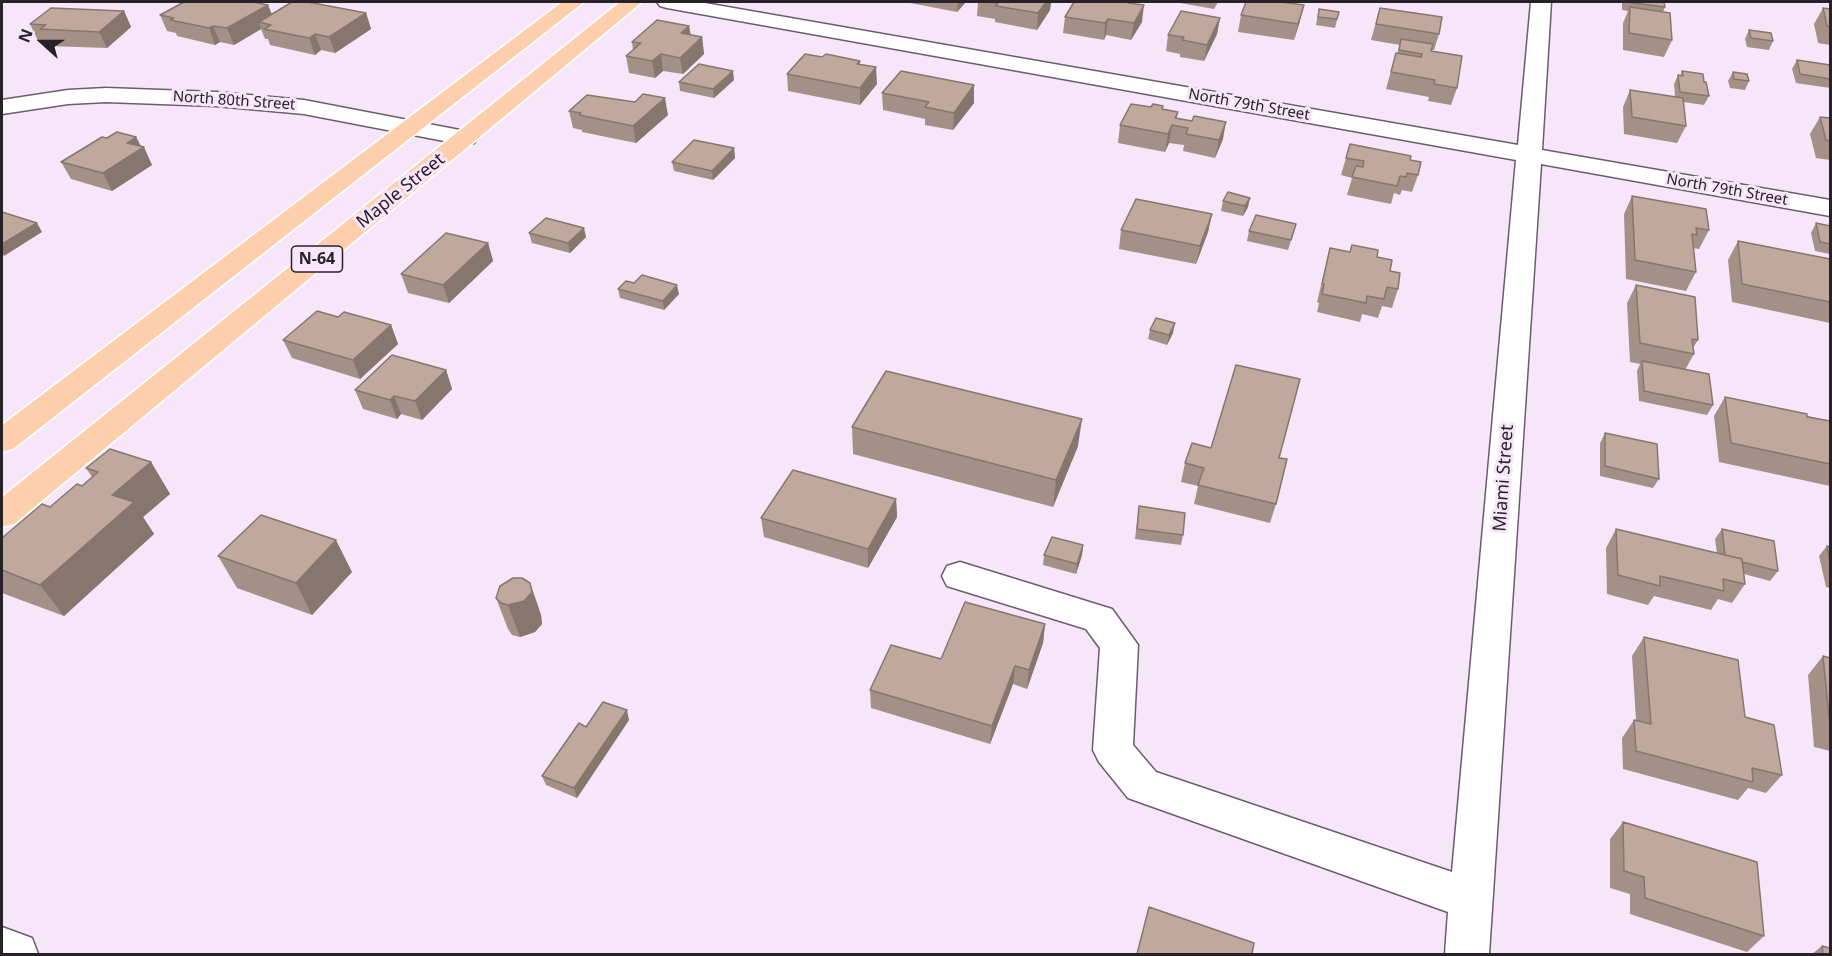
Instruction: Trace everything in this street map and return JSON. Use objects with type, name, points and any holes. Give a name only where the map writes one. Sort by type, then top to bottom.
[{"type":"main road","name":"N-64","points":[[2,441],[574,2]]},
{"type":"main road","name":"Maple Street","points":[[2,515],[632,2]]},
{"type":"street","name":"North 79th Street","points":[[668,2],[1830,208]]},
{"type":"street","name":"Miami Street","points":[[1467,954],[1541,2]]},
{"type":"street","name":"North 80th Street","points":[[2,107],[68,97],[164,96],[304,107],[465,138]]},
{"type":"street","points":[[960,576],[1100,619],[1119,645],[1113,750],[1142,785],[1471,899]]},
{"type":"street","points":[[2,949],[16,954]]},
{"type":"building","points":[[184,2],[253,2],[268,5],[227,28],[213,26],[209,28],[170,20],[174,18],[160,15]]},
{"type":"building","points":[[292,2],[308,2],[366,13],[329,37],[315,34],[309,38],[264,29],[271,25],[259,22]]},
{"type":"building","points":[[987,2],[1046,2],[1038,13],[996,6],[998,3]]},
{"type":"building","points":[[1074,2],[1129,2],[1144,5],[1134,23],[1108,19],[1105,23],[1065,17]]},
{"type":"building","points":[[1246,2],[1281,2],[1304,5],[1298,24],[1241,15]]},
{"type":"building","points":[[1626,2],[1664,2],[1665,7]]},
{"type":"building","points":[[1630,7],[1670,13],[1672,40],[1629,33]]},
{"type":"building","points":[[51,8],[124,11],[99,32],[40,29],[46,25],[30,24]]},
{"type":"building","points":[[1380,8],[1442,17],[1439,34],[1376,24]]},
{"type":"building","points":[[1823,8],[1830,9],[1830,27],[1827,26]]},
{"type":"building","points":[[1319,9],[1339,12],[1337,19],[1318,17]]},
{"type":"building","points":[[1181,11],[1220,18],[1207,45],[1182,40],[1184,37],[1168,35]]},
{"type":"building","points":[[657,20],[689,26],[681,33],[702,37],[680,58],[661,54],[652,61],[626,56],[641,43],[632,42]]},
{"type":"building","points":[[1749,30],[1771,33],[1773,41],[1751,38]]},
{"type":"building","points":[[1401,39],[1433,44],[1431,51],[1462,56],[1457,88],[1434,84],[1435,80],[1391,72],[1396,53],[1421,57],[1422,54],[1399,50]]},
{"type":"building","points":[[805,54],[822,57],[826,54],[860,61],[857,64],[876,67],[860,88],[787,74]]},
{"type":"building","points":[[1797,60],[1830,65],[1830,79],[1800,74]]},
{"type":"building","points":[[699,64],[733,71],[713,89],[679,82]]},
{"type":"building","points":[[901,71],[974,85],[954,113],[925,107],[929,102],[882,93]]},
{"type":"building","points":[[1682,71],[1703,74],[1709,96],[1680,92],[1678,75],[1683,76]]},
{"type":"building","points":[[1733,72],[1747,74],[1749,81],[1734,79]]},
{"type":"building","points":[[1630,90],[1683,98],[1686,126],[1632,117]]},
{"type":"building","points":[[643,94],[665,98],[633,126],[569,111],[587,95],[635,102]]},
{"type":"building","points":[[1131,104],[1163,106],[1162,109],[1178,112],[1175,118],[1192,121],[1194,116],[1226,122],[1219,140],[1186,134],[1188,128],[1172,125],[1168,134],[1120,125]]},
{"type":"building","points":[[1820,117],[1830,118],[1830,141],[1826,140]]},
{"type":"building","points":[[117,132],[136,137],[127,143],[144,147],[103,173],[61,162],[102,137],[107,138]]},
{"type":"building","points":[[694,140],[734,148],[712,171],[672,162]]},
{"type":"building","points":[[1350,144],[1411,156],[1410,160],[1421,162],[1418,175],[1407,173],[1406,177],[1400,176],[1397,186],[1352,177],[1356,166],[1363,167],[1364,161],[1346,158]]},
{"type":"building","points":[[1228,192],[1250,198],[1245,206],[1223,201]]},
{"type":"building","points":[[1632,196],[1706,209],[1709,230],[1696,228],[1697,235],[1692,234],[1696,272],[1635,260]]},
{"type":"building","points":[[1136,199],[1212,214],[1200,246],[1121,230]]},
{"type":"building","points":[[2,212],[37,223],[2,244]]},
{"type":"building","points":[[1256,215],[1296,224],[1291,240],[1249,231]]},
{"type":"building","points":[[546,218],[584,228],[568,243],[529,233]]},
{"type":"building","points":[[1816,223],[1830,226],[1830,244],[1820,242]]},
{"type":"building","points":[[446,233],[488,243],[443,285],[401,274]]},
{"type":"building","points":[[1738,241],[1830,259],[1830,302],[1742,284]]},
{"type":"building","points":[[1352,245],[1378,250],[1377,257],[1392,260],[1390,271],[1400,273],[1398,289],[1387,287],[1384,299],[1367,296],[1366,303],[1322,294],[1330,248],[1350,252]]},
{"type":"building","points":[[642,275],[677,285],[663,301],[618,289],[626,281],[634,283]]},
{"type":"building","points":[[1636,285],[1695,297],[1698,340],[1692,339],[1694,354],[1640,343]]},
{"type":"building","points":[[317,311],[338,317],[344,312],[391,325],[353,360],[283,340]]},
{"type":"building","points":[[1156,318],[1175,323],[1169,335],[1150,330]]},
{"type":"building","points":[[392,355],[446,370],[415,401],[394,396],[390,400],[355,390]]},
{"type":"building","points":[[1642,361],[1709,374],[1713,405],[1644,391]]},
{"type":"building","points":[[1236,365],[1300,379],[1279,458],[1287,459],[1276,504],[1198,485],[1204,468],[1185,463],[1192,443],[1211,448]]},
{"type":"building","points":[[886,371],[1082,419],[1056,480],[852,427]]},
{"type":"building","points":[[1725,397],[1830,421],[1830,464],[1731,443]]},
{"type":"building","points":[[1605,433],[1657,444],[1659,479],[1605,466]]},
{"type":"building","points":[[110,449],[151,462],[112,495],[134,502],[40,585],[2,570],[2,538],[42,504],[50,507],[77,484],[82,486],[98,472],[86,468]]},
{"type":"building","points":[[793,470],[896,499],[868,549],[761,518]]},
{"type":"building","points":[[1139,506],[1185,513],[1183,535],[1137,529]]},
{"type":"building","points":[[261,515],[336,540],[296,583],[218,556]]},
{"type":"building","points":[[1616,529],[1742,559],[1745,584],[1723,579],[1724,591],[1660,576],[1660,586],[1618,575]]},
{"type":"building","points":[[1722,529],[1774,541],[1778,571],[1725,555]]},
{"type":"building","points":[[1052,537],[1083,545],[1077,564],[1044,555]]},
{"type":"building","points":[[1827,546],[1830,547],[1830,563]]},
{"type":"building","points":[[513,578],[522,578],[530,583],[532,592],[524,601],[508,605],[501,603],[496,598],[500,586]]},
{"type":"building","points":[[965,602],[1045,624],[1029,670],[1015,666],[992,726],[870,690],[891,645],[941,659]]},
{"type":"building","points":[[1644,637],[1738,660],[1745,717],[1774,725],[1782,775],[1752,768],[1753,782],[1636,751],[1634,720],[1651,724]]},
{"type":"building","points":[[1823,656],[1830,658],[1830,727]]},
{"type":"building","points":[[603,702],[627,710],[574,788],[542,776],[579,723],[586,727]]},
{"type":"building","points":[[1623,822],[1757,862],[1764,936],[1645,898],[1644,877],[1624,871]]},
{"type":"building","points":[[1149,907],[1254,943],[1252,954],[1137,954]]},
{"type":"building","points":[[1822,946],[1830,948],[1830,954],[1823,954]]}]
